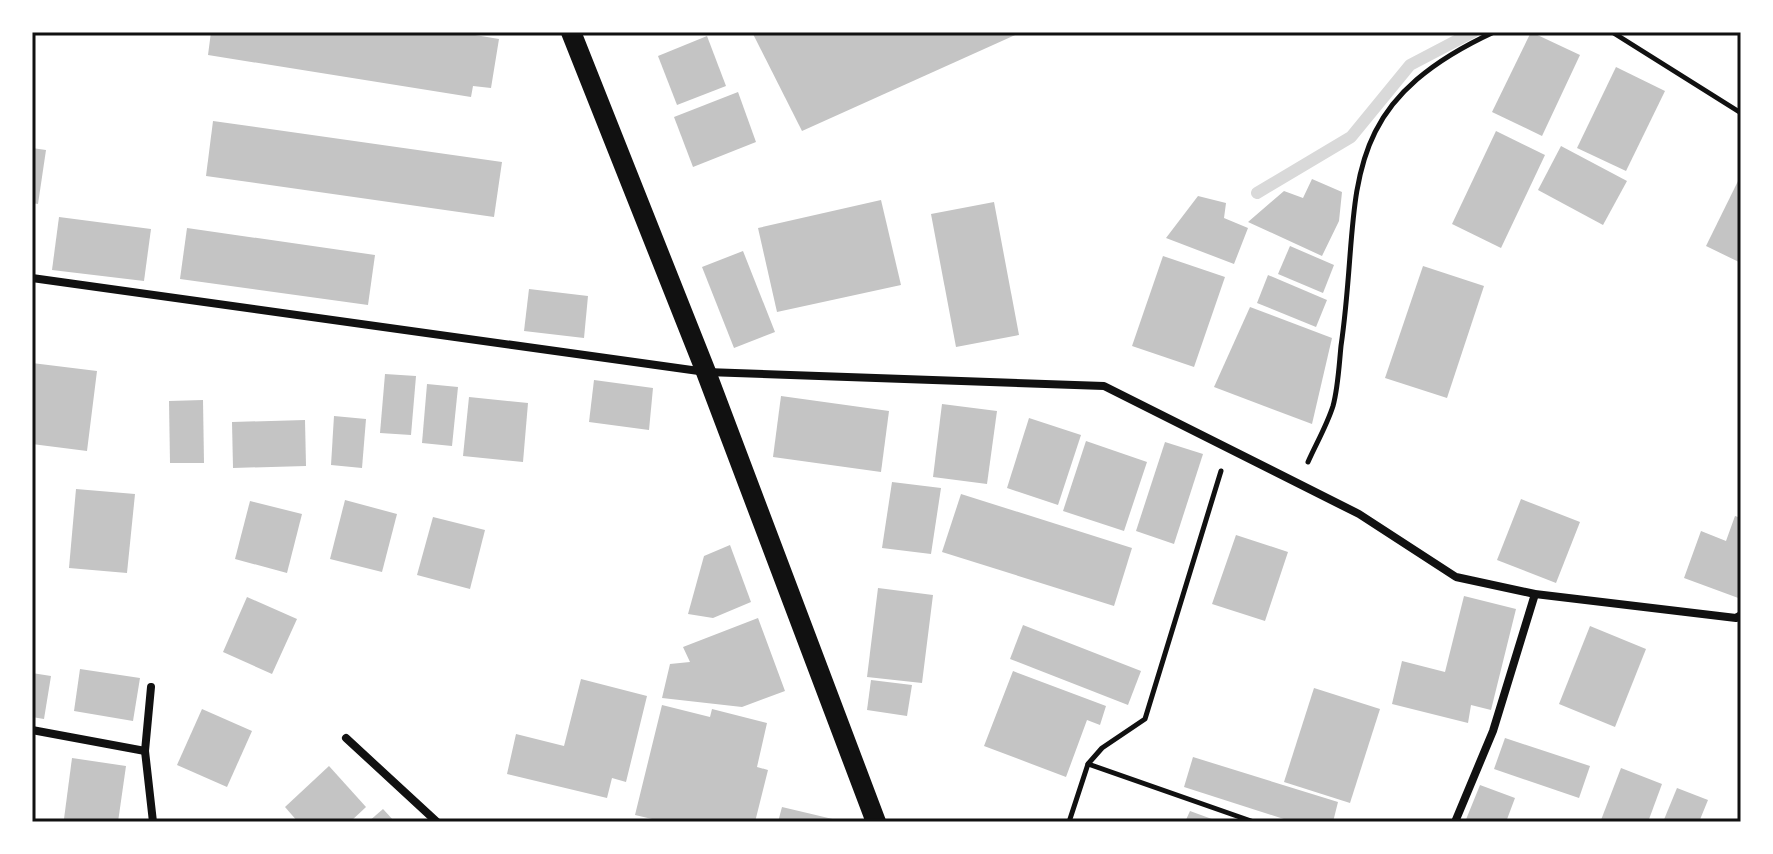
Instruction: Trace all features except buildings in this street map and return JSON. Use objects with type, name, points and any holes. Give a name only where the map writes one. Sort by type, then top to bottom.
[{"type":"main road","points":[[571,32],[706,372],[876,822]]},
{"type":"street","points":[[32,278],[706,372],[1104,386],[1228,451],[1359,514],[1456,577],[1535,594],[1739,620]]},
{"type":"street","points":[[1455,822],[1493,731],[1535,594]]},
{"type":"street","points":[[151,687],[145,751],[153,822]]},
{"type":"street","points":[[32,730],[145,751]]},
{"type":"street","points":[[346,738],[437,822]]},
{"type":"path","points":[[1298,485],[1333,405],[1345,318],[1349,239],[1356,186],[1371,134],[1399,94],[1431,69],[1494,32]]},
{"type":"path","points":[[1612,32],[1741,113]]},
{"type":"path","points":[[1069,822],[1088,764],[1102,748],[1145,719],[1228,451]]},
{"type":"path","points":[[1088,764],[1254,822]]},
{"type":"waterway","points":[[1257,193],[1351,137],[1410,65],[1473,32]]}]
